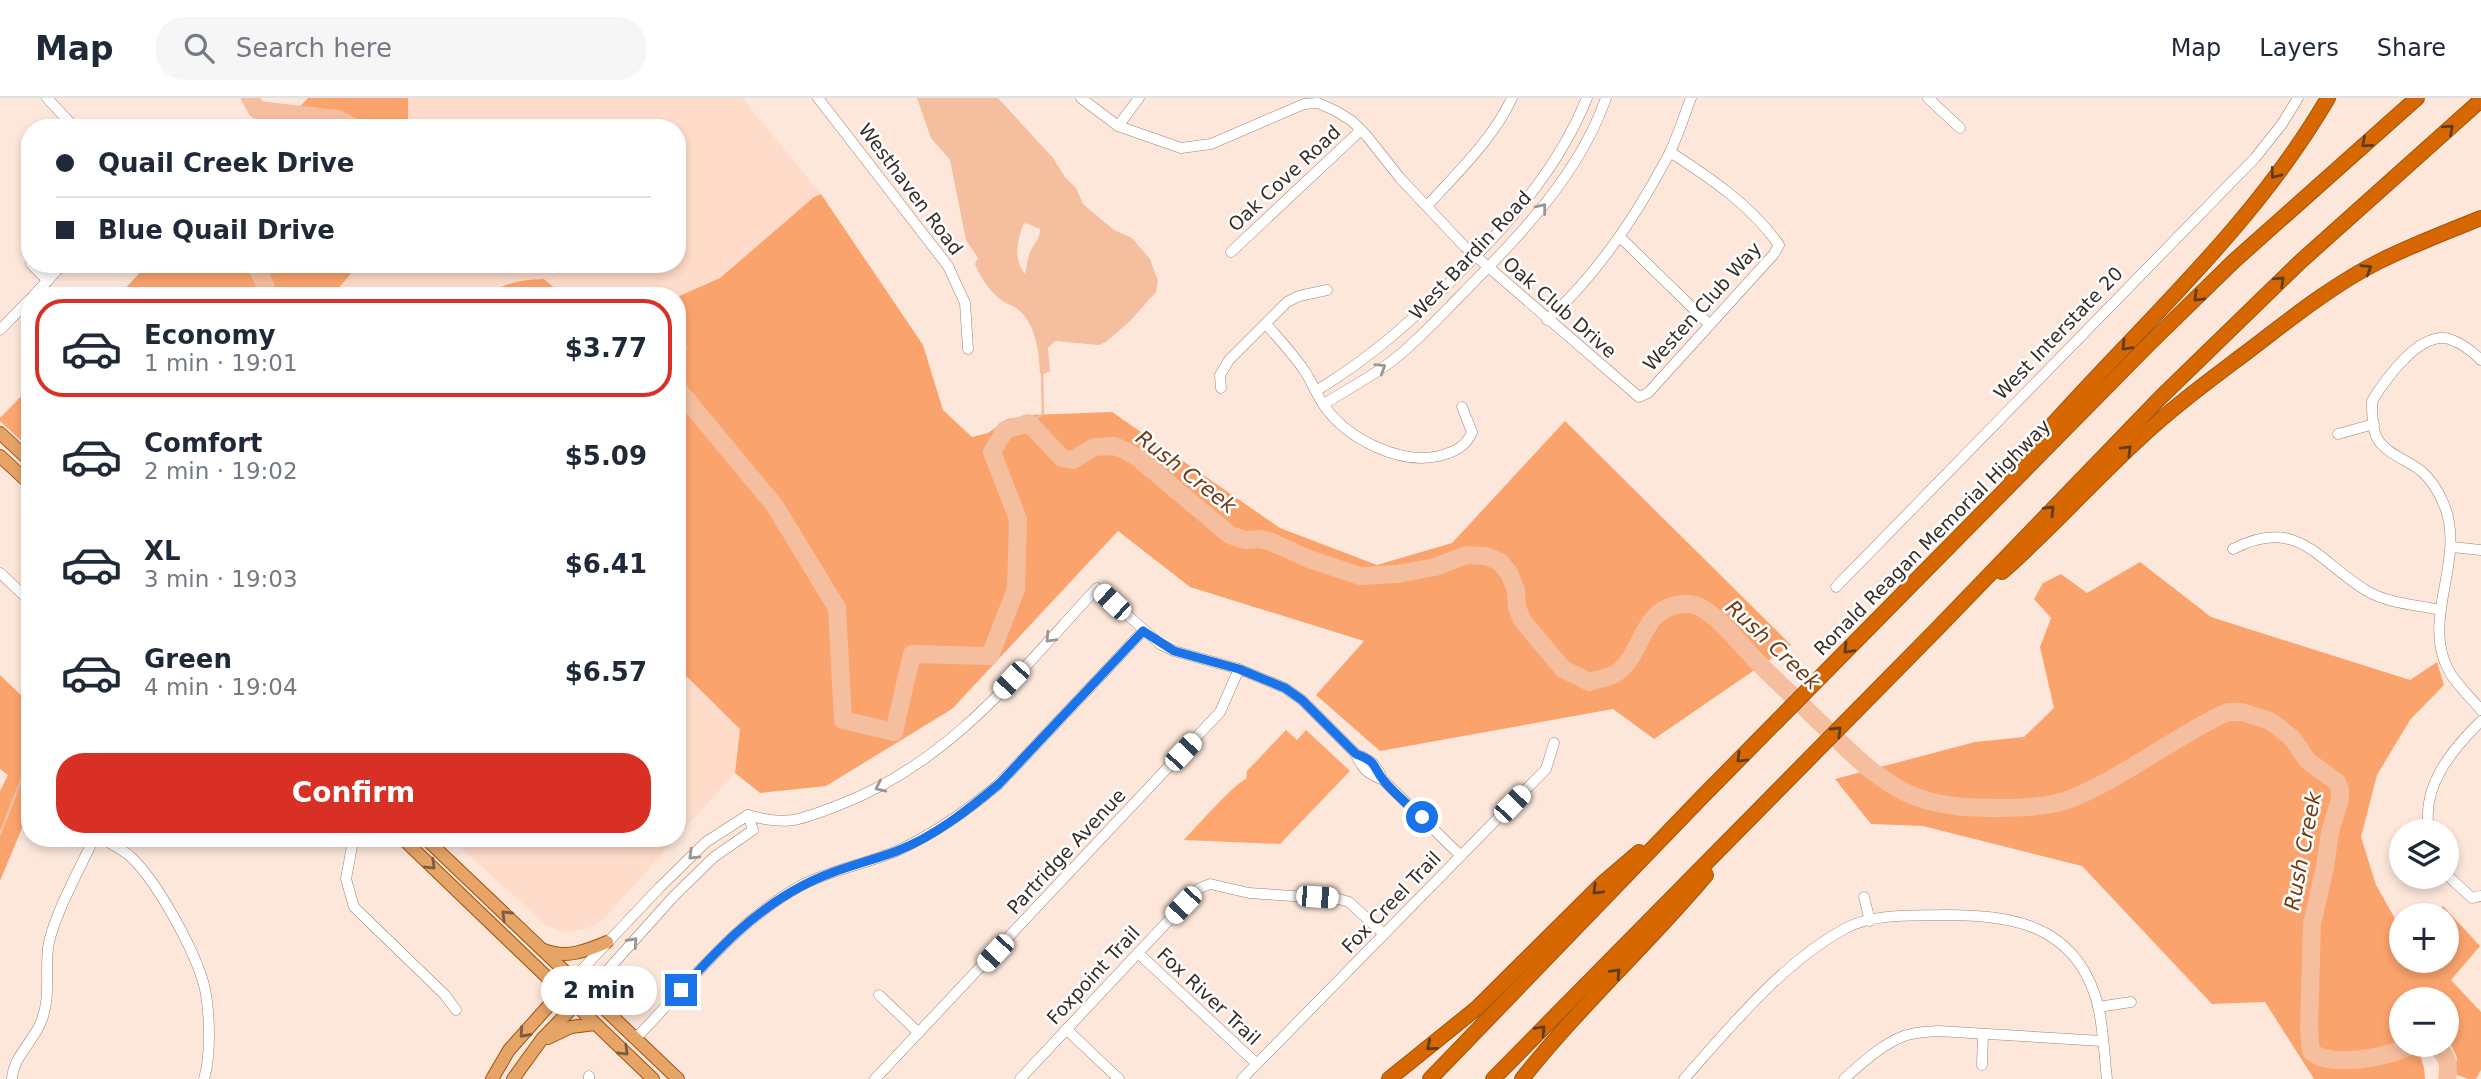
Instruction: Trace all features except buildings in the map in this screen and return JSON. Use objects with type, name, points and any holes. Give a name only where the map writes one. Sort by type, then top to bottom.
[{"type":"highway","points":[[1958,536],[2044,432],[2176,294],[2240,220],[2289,156],[2328,98]]},
{"type":"highway","name":"Ronald Reagan Memorial Highway","points":[[1430,1079],[1958,536],[2234,261],[2417,98]]},
{"type":"highway","points":[[1493,1079],[2234,325],[2481,100]]},
{"type":"highway","points":[[1935,631],[2038,540],[2140,438],[2284,324],[2376,263],[2481,218]]},
{"type":"highway","points":[[1389,1079],[1477,1008],[1604,882],[1703,796]]},
{"type":"highway","points":[[1521,1079],[1586,1004],[1676,910],[1770,799]]},
{"type":"main road","points":[[0,433],[21,453]]},
{"type":"main road","points":[[0,456],[21,476]]},
{"type":"main road","points":[[411,847],[653,1079]]},
{"type":"main road","points":[[434,847],[678,1079]]},
{"type":"main road","points":[[540,948],[560,954],[577,954],[607,942]]},
{"type":"main road","points":[[492,1079],[509,1050],[573,979]]},
{"type":"main road","points":[[513,1079],[536,1046],[587,993]]},
{"type":"main road","points":[[536,1046],[561,1030],[595,1024]]},
{"type":"street","points":[[47,98],[67,119]]},
{"type":"street","name":"Westhaven Road","points":[[818,98],[948,266],[965,303],[968,349]]},
{"type":"street","name":"Oak Club Drive","points":[[1081,98],[1118,126],[1181,148],[1211,144],[1304,104],[1318,103],[1336,111],[1361,130],[1427,206],[1476,256],[1636,396]]},
{"type":"street","points":[[1118,126],[1139,98]]},
{"type":"street","points":[[1427,206],[1480,146],[1512,98]]},
{"type":"street","name":"West Bardin Road","points":[[1316,391],[1378,350],[1413,320],[1499,234],[1540,185],[1564,145],[1587,98]]},
{"type":"street","name":"West Bardin Road","points":[[1324,404],[1391,362],[1425,332],[1489,267],[1563,181],[1586,143],[1606,98]]},
{"type":"street","points":[[1547,320],[1620,237],[1670,152],[1691,98]]},
{"type":"street","points":[[1928,98],[1960,128]]},
{"type":"street","name":"West Interstate 20","points":[[1836,587],[2246,167],[2282,124],[2298,98]]},
{"type":"street","name":"Oak Cove Road","points":[[1231,252],[1361,130]]},
{"type":"street","name":"Westen Club Way","points":[[1636,396],[1643,397],[1648,393],[1779,246],[1757,220],[1708,176],[1670,152]]},
{"type":"street","points":[[1620,237],[1710,325]]},
{"type":"street","points":[[40,273],[48,281]]},
{"type":"street","points":[[42,287],[55,273]]},
{"type":"street","points":[[1221,388],[1220,374],[1229,360],[1287,302],[1299,296],[1328,290]]},
{"type":"street","points":[[0,330],[21,308]]},
{"type":"street","points":[[1266,324],[1304,370],[1324,404],[1343,426],[1370,443],[1404,456],[1431,458],[1452,453],[1469,439],[1472,432],[1462,407]]},
{"type":"street","points":[[2481,360],[2468,348],[2449,339],[2432,341],[2399,364],[2372,401],[2377,438],[2422,472],[2437,491],[2448,518],[2452,547],[2438,627],[2441,649],[2449,671],[2481,710]]},
{"type":"street","points":[[2338,433],[2374,424]]},
{"type":"street","points":[[2233,549],[2244,543],[2293,538],[2310,547],[2378,597],[2440,610]]},
{"type":"street","points":[[2452,547],[2481,550]]},
{"type":"street","points":[[0,573],[21,593]]},
{"type":"street","points":[[573,979],[706,842],[748,815],[770,821],[797,821],[848,802],[895,780],[955,737],[1097,588],[1143,631],[1174,651],[1239,669],[1291,692],[1356,754],[1361,765],[1371,775],[1382,779],[1461,856]]},
{"type":"street","points":[[635,1039],[738,930],[774,902],[802,885],[830,873],[900,850],[932,833],[972,806],[999,784],[1143,631]]},
{"type":"street","name":"Partridge Avenue","points":[[875,1079],[1220,712],[1239,669]]},
{"type":"street","points":[[2429,819],[2428,801],[2437,774],[2459,743],[2481,721]]},
{"type":"street","name":"Fox Creel Trail","points":[[1242,1079],[1546,769],[1554,743]]},
{"type":"street","points":[[587,993],[674,896],[706,865],[753,830],[748,815]]},
{"type":"street","points":[[12,1079],[12,1069],[41,1022],[49,986],[48,948],[52,929],[90,847]]},
{"type":"street","points":[[115,847],[132,858],[163,900],[185,939],[205,989],[209,1060],[204,1079]]},
{"type":"street","points":[[352,847],[346,879],[354,907],[446,995],[456,1010]]},
{"type":"street","name":"Foxpoint Trail","points":[[1020,1079],[1198,889],[1210,884],[1249,893],[1339,899],[1349,902],[1384,934]]},
{"type":"street","points":[[2459,884],[2477,897]]},
{"type":"street","points":[[1864,897],[1870,920]]},
{"type":"street","points":[[1684,1079],[1764,992],[1819,945],[1848,927],[1870,920],[1898,916],[1977,915],[2016,920],[2036,927],[2073,955],[2091,984],[2098,1007],[2107,1079]]},
{"type":"street","name":"Fox River Trail","points":[[1138,953],[1257,1064]]},
{"type":"street","points":[[879,995],[919,1033]]},
{"type":"street","points":[[2098,1007],[2131,1002]]},
{"type":"street","points":[[1066,1029],[1119,1079]]},
{"type":"street","points":[[1844,1079],[1903,1036],[1938,1031],[2102,1041]]},
{"type":"street","points":[[1982,1065],[1983,1034]]},
{"type":"shaded area","points":[[308,98],[408,98],[408,119],[288,119]]},
{"type":"shaded area","points":[[408,98],[742,98],[821,194],[814,197],[720,278],[686,293],[686,287],[553,287],[544,279],[521,280],[498,287],[340,287],[351,273],[686,273],[686,119],[408,119]]},
{"type":"shaded area","points":[[917,98],[998,98],[1053,158],[1076,188],[1083,204],[1114,230],[1132,238],[1150,259],[1158,281],[1156,292],[1130,321],[1106,342],[1099,345],[1055,341],[1048,348],[1050,371],[1042,375],[1036,340],[1030,324],[1020,311],[993,292],[977,269],[975,264],[978,258],[966,240],[950,160],[931,138]],"holes":[[[1026,223],[1040,229],[1031,250],[1025,274],[1017,250],[1023,225]]]},
{"type":"shaded area","points":[[821,194],[923,345],[943,410],[972,437],[988,433],[1007,419],[1031,415],[1112,412],[1280,528],[1377,565],[1452,543],[1565,421],[1791,645],[1654,739],[1613,709],[1380,751],[1316,695],[1364,641],[1190,587],[1118,531],[952,709],[826,786],[760,793],[735,773],[740,729],[686,676],[686,293],[720,278],[814,197]]},
{"type":"shaded area","points":[[140,273],[351,273],[340,287],[126,287]]},
{"type":"shaded area","points":[[544,279],[553,287],[503,287]]},
{"type":"shaded area","points":[[21,396],[21,441],[0,421]]},
{"type":"shaded area","points":[[2140,562],[2211,617],[2410,680],[2437,662],[2444,685],[2410,720],[2377,775],[2361,837],[2376,885],[2389,908],[2389,973],[2457,973],[2451,980],[2458,987],[2389,987],[2389,1057],[2421,1057],[2425,1079],[2314,1079],[2265,1002],[2212,1004],[2082,866],[1923,826],[1871,824],[1835,779],[1975,742],[2024,737],[2054,708],[2040,647],[2051,618],[2034,599],[2043,583],[2061,574],[2087,593]]},
{"type":"shaded area","points":[[0,675],[21,695],[21,831],[0,881],[0,791],[8,775],[0,769]]},
{"type":"shaded area","points":[[686,676],[741,729],[735,773],[686,827]]},
{"type":"shaded area","points":[[1286,730],[1297,740],[1306,730],[1350,771],[1280,844],[1184,840],[1225,796],[1246,779],[1247,771]]},
{"type":"shaded area","points":[[460,847],[668,847],[602,921],[586,929],[565,932],[547,926]]},
{"type":"shaded area","points":[[2459,923],[2480,946],[2459,971]]},
{"type":"shaded area","points":[[2459,989],[2481,1012],[2481,1070],[2476,1079],[2454,1074]]},
{"type":"waterway","name":"Rush Creek","points":[[250,98],[257,110],[338,119]]},
{"type":"waterway","name":"Rush Creek","points":[[260,273],[266,287]]},
{"type":"waterway","points":[[1029,423],[1043,414],[1042,373]]},
{"type":"waterway","name":"Rush Creek","points":[[686,399],[775,506],[837,608],[843,720],[894,732],[912,654],[990,656],[1016,589],[1018,519],[992,452],[1005,430],[1029,423],[1062,458],[1073,460],[1094,447],[1114,446],[1137,457],[1230,535],[1245,540],[1269,541],[1309,559],[1360,576],[1397,574],[1435,567],[1466,555],[1486,556],[1500,562],[1509,573],[1516,590],[1517,607],[1522,620],[1563,669],[1589,682],[1615,674],[1625,665],[1651,621],[1659,613],[1671,606],[1695,605],[1720,622],[1770,675],[1872,771],[1900,790],[1937,803],[2000,808],[2056,803],[2110,780],[2228,712],[2242,712],[2270,721],[2292,738],[2308,761],[2337,782],[2340,790],[2312,924],[2309,1030],[2311,1051],[2319,1056],[2345,1060],[2389,1054]]},
{"type":"waterway","points":[[0,834],[21,780]]},
{"type":"waterway","name":"Rush Creek","points":[[2445,1057],[2447,1079]]},
{"type":"route","points":[[681,990],[738,930],[774,902],[802,885],[830,873],[900,850],[932,833],[972,806],[999,784],[1143,631],[1174,651],[1239,669],[1291,692],[1356,754],[1368,758],[1376,765],[1382,779],[1422,817]]}]
